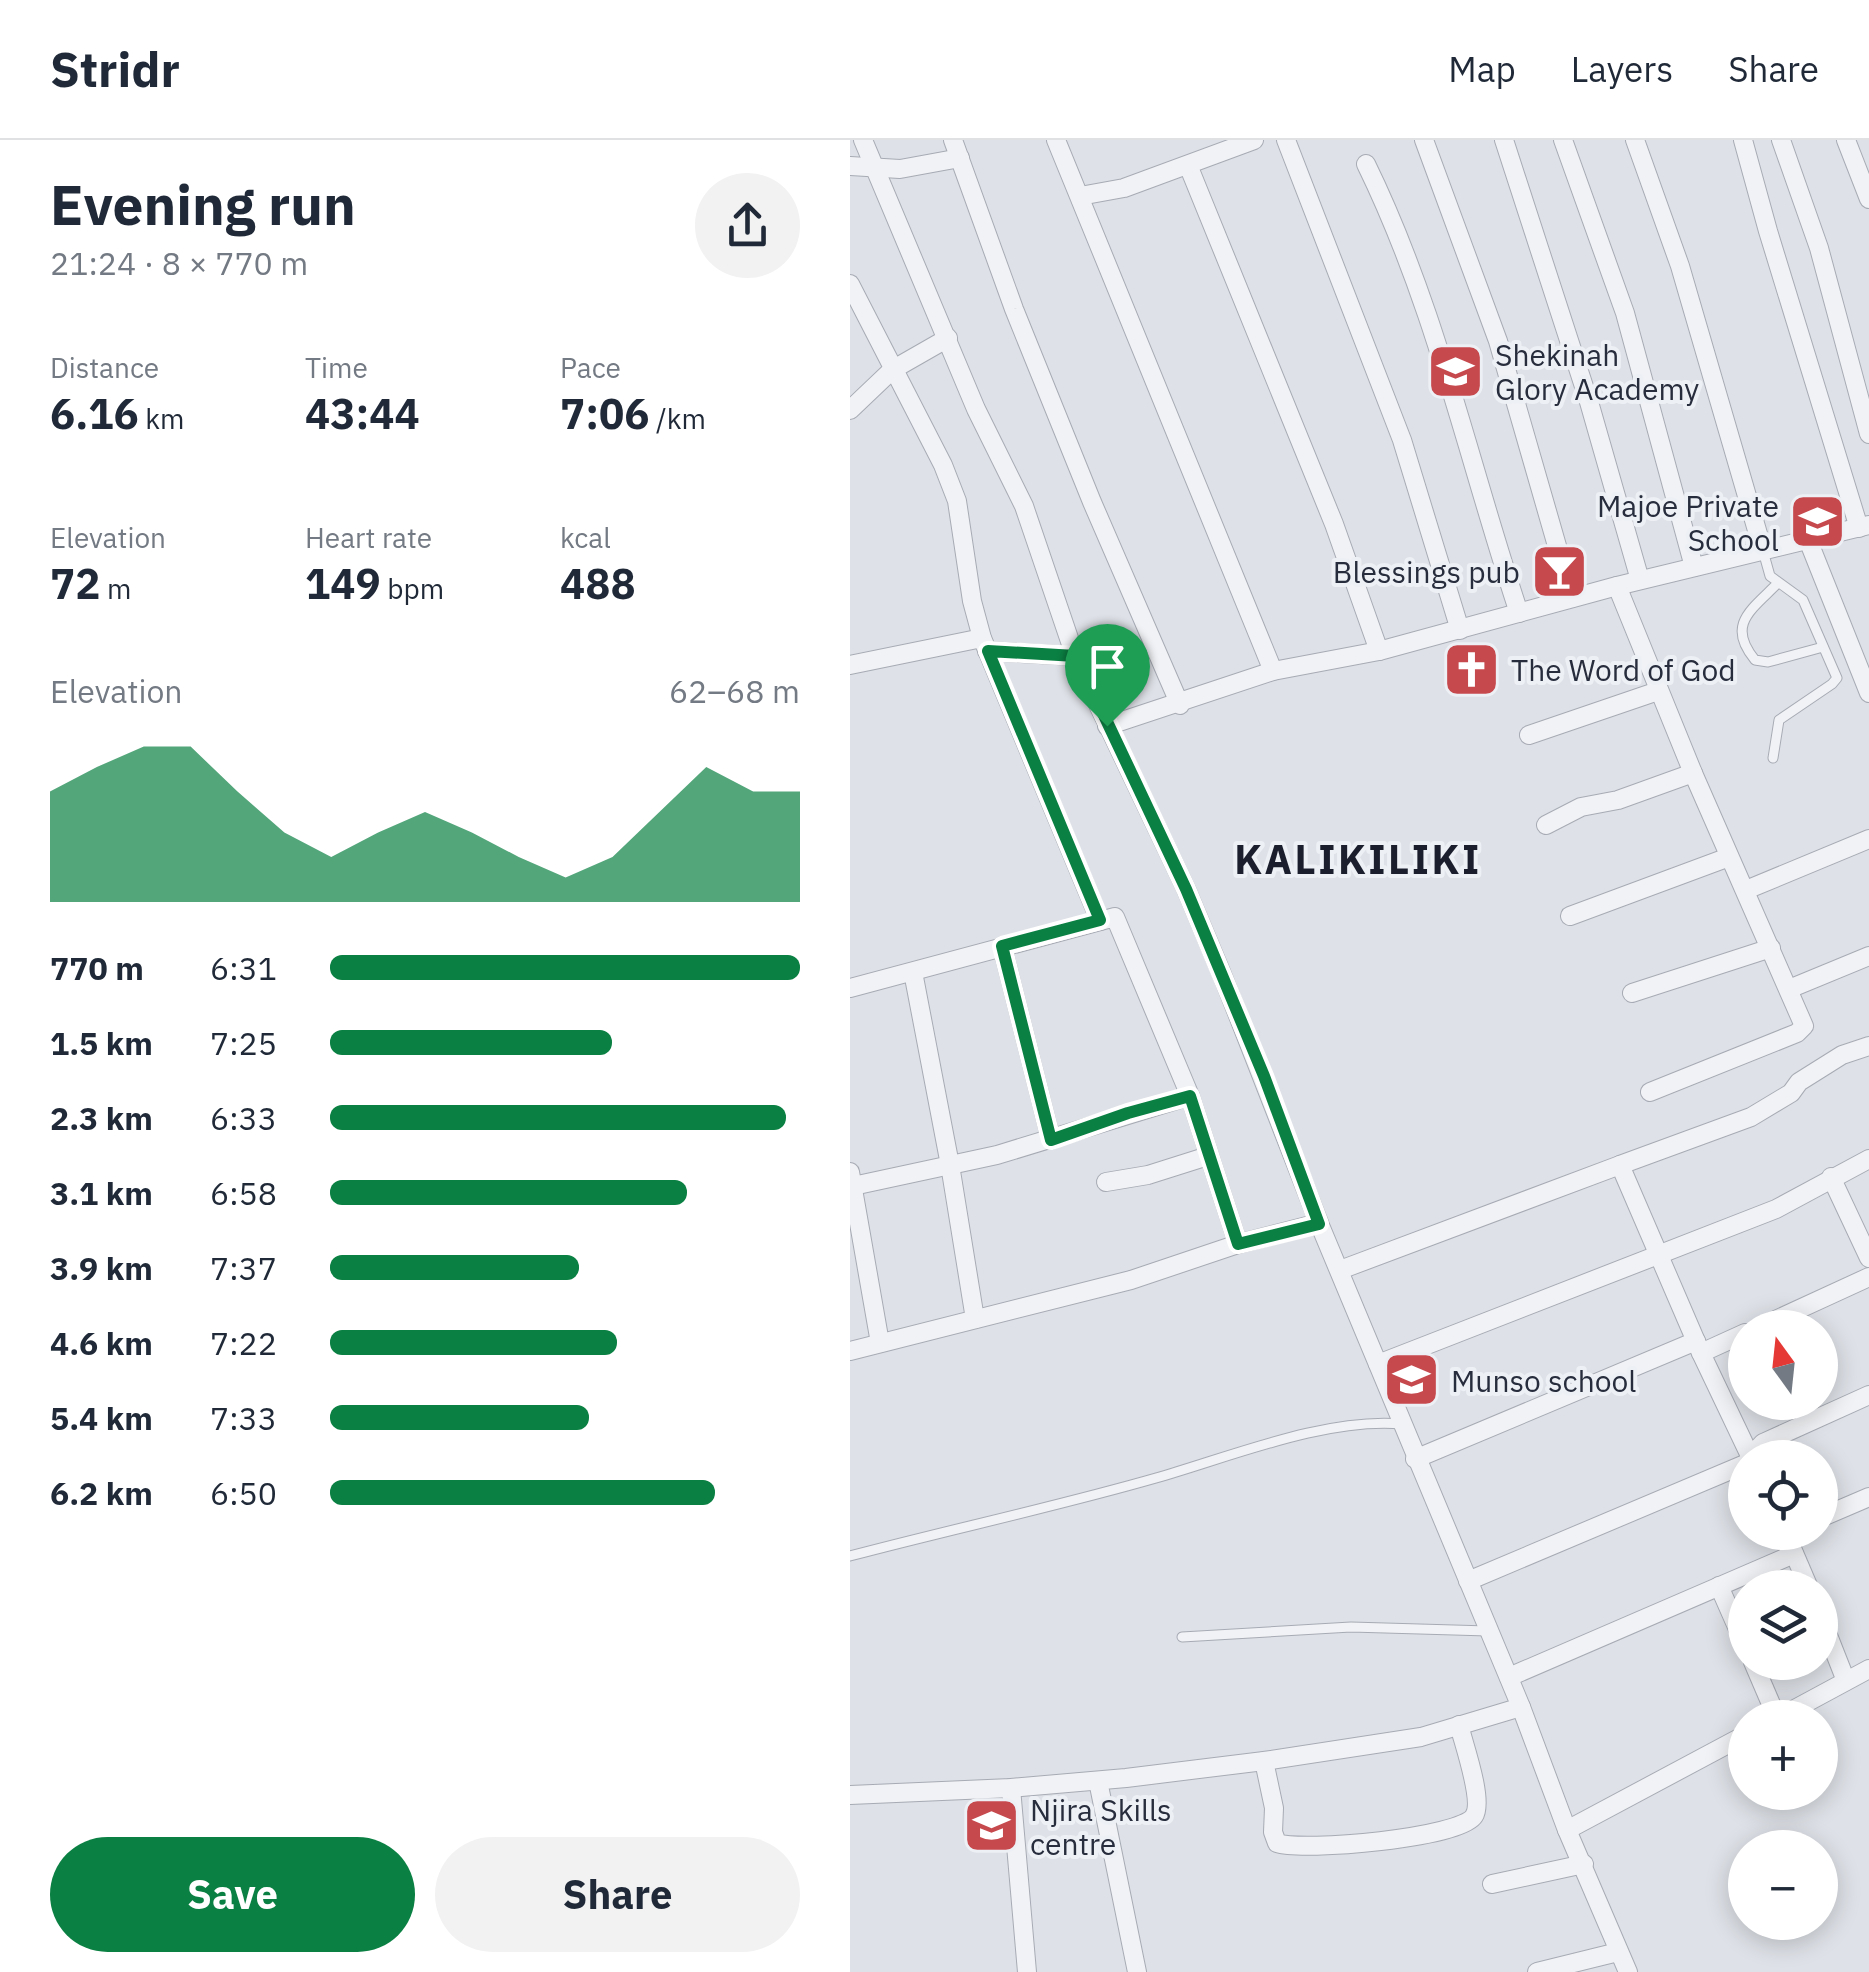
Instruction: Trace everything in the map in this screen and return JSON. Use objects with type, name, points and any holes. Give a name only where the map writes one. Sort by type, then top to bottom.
[{"type":"street","points":[[863,140],[976,409],[1024,506],[1076,656],[1186,889],[1264,1076],[1319,1224],[1522,1707],[1567,1830],[1628,1972]]},
{"type":"street","points":[[1056,140],[1274,671]]},
{"type":"street","points":[[1080,196],[1124,188],[1254,140]]},
{"type":"street","points":[[1286,140],[1402,440],[1460,630]]},
{"type":"street","points":[[1424,140],[1498,341],[1572,598]]},
{"type":"street","points":[[1504,140],[1589,402],[1640,580]]},
{"type":"street","points":[[1564,140],[1625,312],[1694,567]]},
{"type":"street","points":[[1634,140],[1680,266],[1764,550]]},
{"type":"street","points":[[1107,726],[1274,671],[1380,651],[1640,580],[1866,528],[1773,250],[1743,140]]},
{"type":"street","points":[[1780,140],[1818,248],[1869,434]]},
{"type":"street","points":[[1846,140],[1869,199]]},
{"type":"street","points":[[850,166],[900,169],[957,149],[1014,310],[1180,704]]},
{"type":"street","points":[[1188,164],[1334,524],[1380,651]]},
{"type":"street","points":[[1366,164],[1415,279],[1454,392],[1519,613]]},
{"type":"street","points":[[850,284],[858,321],[892,370],[943,465],[957,502],[972,602],[985,645],[1100,920]]},
{"type":"street","points":[[850,410],[892,370],[948,338]]},
{"type":"street","points":[[1808,540],[1869,693]]},
{"type":"street","points":[[1617,586],[1693,774],[1803,1022],[1802,1030],[1650,1092]]},
{"type":"street","points":[[850,665],[985,645],[1076,656]]},
{"type":"street","points":[[1528,735],[1658,691]]},
{"type":"street","points":[[1546,825],[1581,807],[1618,800],[1693,774]]},
{"type":"street","points":[[1746,890],[1869,839]]},
{"type":"street","points":[[1570,916],[1729,857]]},
{"type":"street","points":[[850,988],[1115,916],[1190,1096],[1238,1244]]},
{"type":"street","points":[[1002,946],[1051,1140]]},
{"type":"street","points":[[1632,992],[1771,948]]},
{"type":"street","points":[[1789,989],[1869,956]]},
{"type":"street","points":[[913,972],[975,1320]]},
{"type":"street","points":[[1340,1270],[1751,1117],[1792,1093],[1799,1082],[1842,1055],[1869,1046]]},
{"type":"street","points":[[880,1343],[851,1179],[950,1165],[1051,1140],[1190,1096]]},
{"type":"street","points":[[1106,1182],[1148,1175],[1208,1156]]},
{"type":"street","points":[[1378,1364],[1776,1210],[1869,1159]]},
{"type":"street","points":[[1620,1165],[1741,1440]]},
{"type":"street","points":[[1831,1177],[1869,1258]]},
{"type":"street","points":[[850,1351],[1131,1280],[1238,1244],[1319,1224]]},
{"type":"street","points":[[1797,1310],[1869,1277]]},
{"type":"street","points":[[1415,1459],[1698,1347],[1728,1339]]},
{"type":"street","points":[[1769,1440],[1869,1395]]},
{"type":"street","points":[[1468,1581],[1728,1467]]},
{"type":"street","points":[[1838,1510],[1869,1497]]},
{"type":"street","points":[[1792,1550],[1801,1570]]},
{"type":"street","points":[[1508,1677],[1794,1554]]},
{"type":"street","points":[[1719,1586],[1728,1606]]},
{"type":"street","points":[[1838,1661],[1846,1681]]},
{"type":"street","points":[[1811,1700],[1869,1668]]},
{"type":"street","points":[[850,1795],[1012,1788],[1264,1761],[1380,1744],[1522,1707]]},
{"type":"street","points":[[1264,1761],[1274,1808],[1272,1832],[1277,1843],[1334,1848],[1417,1835],[1468,1822],[1476,1814],[1478,1801],[1459,1726]]},
{"type":"street","points":[[1567,1830],[1728,1744]]},
{"type":"street","points":[[1098,1780],[1137,1972]]},
{"type":"street","points":[[1012,1788],[1028,1972]]},
{"type":"street","points":[[1492,1884],[1584,1864]]},
{"type":"street","points":[[1537,1972],[1618,1952]]},
{"type":"lane","points":[[1764,550],[1770,576],[1803,600],[1836,678],[1780,720],[1773,758]]},
{"type":"lane","points":[[1777,584],[1744,617],[1741,633],[1745,648],[1755,660],[1768,662],[1823,647]]},
{"type":"lane","points":[[850,1556],[1329,1429],[1370,1422],[1402,1424]]},
{"type":"lane","points":[[1182,1637],[1352,1627],[1490,1631]]},
{"type":"place","name":"Shekinah Glory Academy","points":[[1456,371]]},
{"type":"place","name":"Majoe Private School","points":[[1818,522]]},
{"type":"place","name":"Blessings pub","points":[[1559,571]]},
{"type":"place","name":"The Word of God","points":[[1472,669]]},
{"type":"place","name":"Munso school","points":[[1412,1380]]},
{"type":"place","name":"Njira Skills centre","points":[[991,1826]]},
{"type":"district","name":"KALIKILIKI","points":[[1358,859]]},
{"type":"route","points":[[988,651],[1076,656],[1107,726],[1186,889],[1264,1076],[1319,1224],[1238,1244],[1190,1096],[1051,1140],[1002,946],[1100,920],[988,651]]}]
